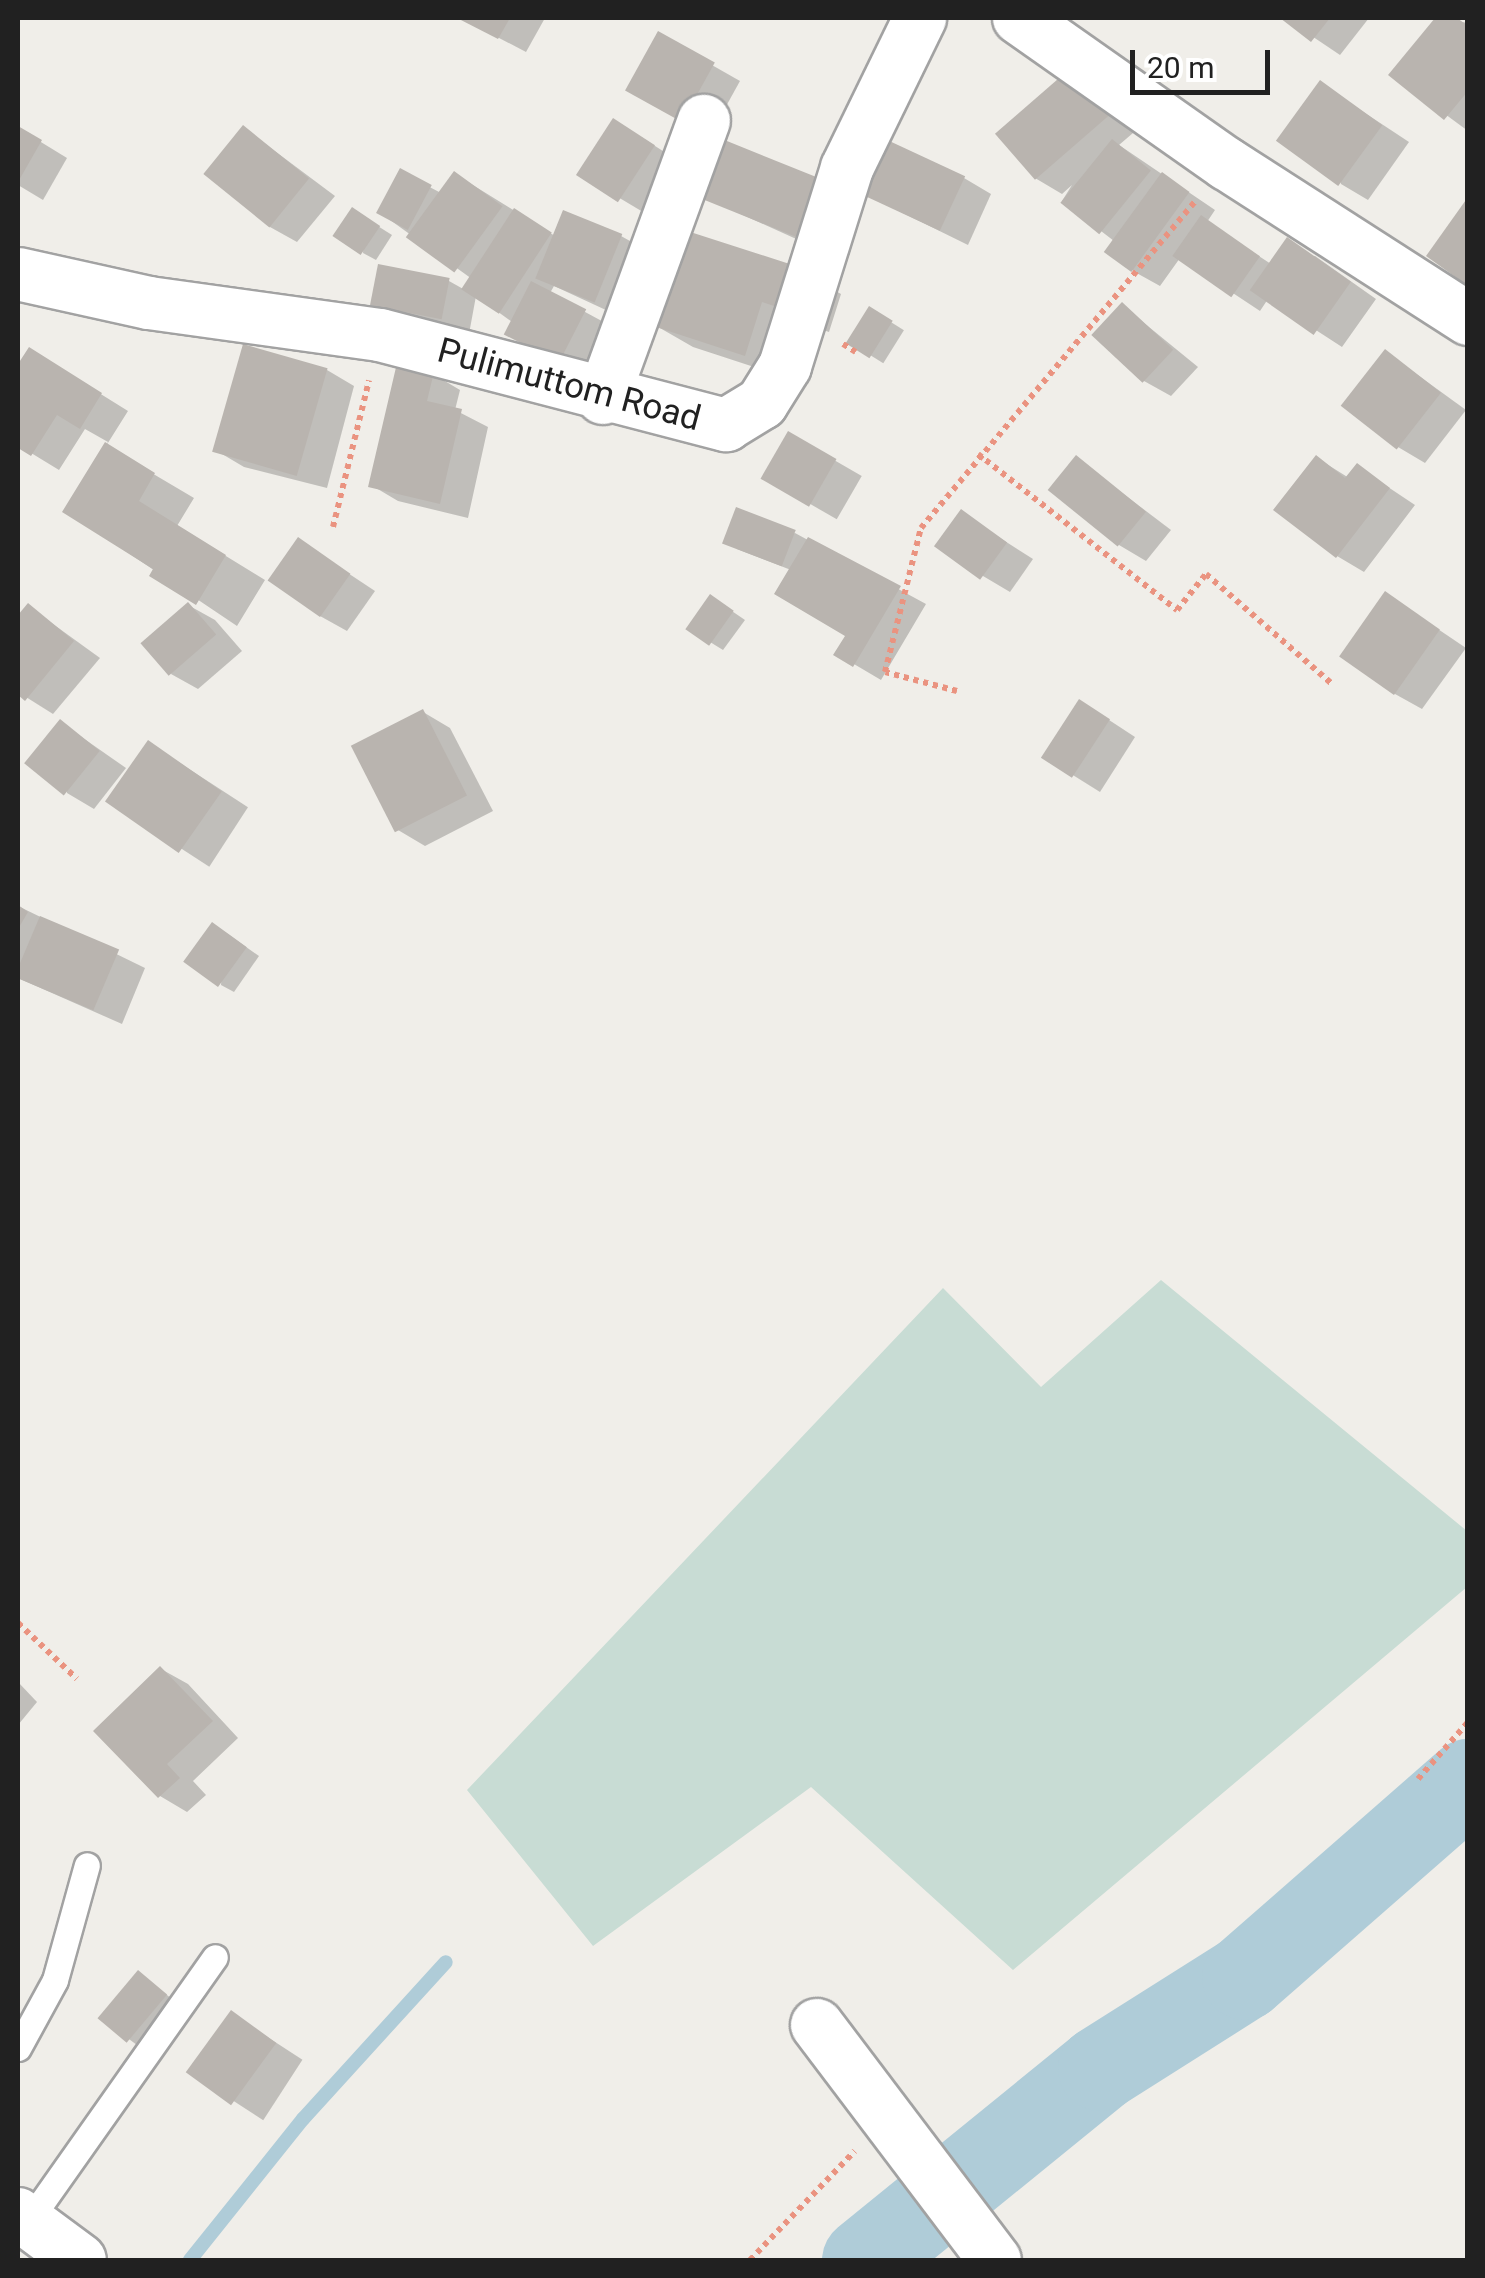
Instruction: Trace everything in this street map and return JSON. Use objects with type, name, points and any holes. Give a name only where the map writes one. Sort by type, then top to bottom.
[{"type":"street","name":"Pulimuttom Road","points":[[18,274],[149,303],[380,335],[603,398],[726,426],[762,403],[785,366],[846,168],[920,18]]},
{"type":"street","points":[[1019,18],[1227,164],[1468,319]]},
{"type":"street","points":[[603,398],[704,121]]},
{"type":"street","points":[[817,2025],[985,2248]]},
{"type":"street","points":[[23,2218],[80,2260]]},
{"type":"lane","points":[[18,2048],[55,1980],[88,1865]]},
{"type":"lane","points":[[23,2218],[215,1957]]},
{"type":"path","points":[[957,691],[884,672],[920,528],[978,454],[1227,164]]},
{"type":"path","points":[[333,526],[380,335]]},
{"type":"path","points":[[978,454],[1177,610],[1206,574],[1331,683]]},
{"type":"path","points":[[18,1623],[77,1679]]},
{"type":"path","points":[[1418,1779],[1468,1722]]},
{"type":"path","points":[[750,2260],[901,2138]]},
{"type":"green space","points":[[1161,1280],[1467,1531],[1467,1587],[1013,1970],[811,1787],[593,1946],[467,1790],[943,1288],[1041,1387]]},
{"type":"building","points":[[457,18],[510,18],[498,39]]},
{"type":"building","points":[[1280,18],[1330,18],[1311,42]]},
{"type":"building","points":[[1435,18],[1457,18],[1468,26],[1468,91],[1444,120],[1388,75]]},
{"type":"building","points":[[658,31],[715,63],[682,122],[625,90]]},
{"type":"building","points":[[1081,59],[1121,105],[1035,180],[995,134]]},
{"type":"building","points":[[1320,80],[1382,125],[1338,186],[1276,141]]},
{"type":"building","points":[[613,118],[655,145],[618,202],[576,175]]},
{"type":"building","points":[[243,125],[309,178],[269,227],[203,174]]},
{"type":"building","points":[[18,126],[42,140],[18,182]]},
{"type":"building","points":[[870,132],[965,176],[940,231],[845,186]]},
{"type":"building","points":[[722,139],[821,179],[798,237],[698,197]]},
{"type":"building","points":[[1112,139],[1151,170],[1099,234],[1060,203]]},
{"type":"building","points":[[400,168],[432,185],[408,230],[376,213]]},
{"type":"building","points":[[454,171],[503,206],[454,273],[406,237]]},
{"type":"building","points":[[1162,172],[1190,192],[1131,272],[1104,252]]},
{"type":"building","points":[[1468,197],[1468,286],[1426,256]]},
{"type":"building","points":[[352,207],[380,226],[361,255],[332,236]]},
{"type":"building","points":[[514,208],[552,233],[499,314],[461,289]]},
{"type":"building","points":[[563,210],[622,234],[595,303],[535,279]]},
{"type":"building","points":[[1201,215],[1260,256],[1231,297],[1172,256]]},
{"type":"building","points":[[681,229],[802,268],[789,311],[762,302],[745,356],[650,325]]},
{"type":"building","points":[[1287,237],[1351,282],[1314,335],[1250,290]]},
{"type":"building","points":[[378,264],[450,278],[442,319],[370,305]]},
{"type":"building","points":[[531,281],[586,309],[559,363],[504,334]]},
{"type":"building","points":[[1122,302],[1173,350],[1143,383],[1091,335]]},
{"type":"building","points":[[869,306],[893,321],[869,358],[846,343]]},
{"type":"building","points":[[243,344],[328,368],[297,476],[212,452]]},
{"type":"building","points":[[29,347],[102,393],[80,429],[57,415],[31,456],[18,448],[18,364]]},
{"type":"building","points":[[1385,349],[1441,393],[1397,449],[1341,406]]},
{"type":"building","points":[[397,363],[434,372],[427,401],[462,409],[440,504],[368,487]]},
{"type":"building","points":[[788,431],[836,459],[809,507],[760,479]]},
{"type":"building","points":[[105,442],[155,473],[139,501],[226,555],[196,605],[149,576],[153,569],[62,512]]},
{"type":"building","points":[[1076,455],[1146,512],[1118,547],[1048,490]]},
{"type":"building","points":[[1316,455],[1345,478],[1357,463],[1390,488],[1336,558],[1273,510]]},
{"type":"building","points":[[736,507],[796,530],[782,566],[722,543]]},
{"type":"building","points":[[961,509],[1007,543],[980,580],[934,546]]},
{"type":"building","points":[[298,537],[350,574],[320,617],[268,580]]},
{"type":"building","points":[[808,537],[901,586],[853,667],[833,655],[845,636],[774,594]]},
{"type":"building","points":[[1385,591],[1440,629],[1394,695],[1339,657]]},
{"type":"building","points":[[710,594],[734,611],[709,646],[685,629]]},
{"type":"building","points":[[188,602],[216,634],[169,676],[140,643]]},
{"type":"building","points":[[28,603],[74,641],[25,701],[18,695],[18,615]]},
{"type":"building","points":[[1079,699],[1110,719],[1072,778],[1041,758]]},
{"type":"building","points":[[423,709],[467,795],[395,832],[351,746]]},
{"type":"building","points":[[60,719],[100,751],[64,795],[24,763]]},
{"type":"building","points":[[148,740],[222,792],[179,853],[105,801]]},
{"type":"building","points":[[18,905],[28,912],[18,929]]},
{"type":"building","points":[[40,916],[119,950],[93,1010],[18,978],[18,968]]},
{"type":"building","points":[[212,922],[247,947],[218,987],[183,962]]},
{"type":"building","points":[[160,1666],[213,1721],[167,1764],[180,1778],[158,1798],[93,1731]]},
{"type":"building","points":[[138,1970],[167,1994],[127,2043],[98,2018]]},
{"type":"building","points":[[231,2010],[276,2043],[231,2105],[186,2072]]},
{"type":"waterway","points":[[864,2260],[1100,2068],[1244,1977],[1468,1781]]},
{"type":"waterway","points":[[190,2260],[303,2119],[446,1962]]}]
